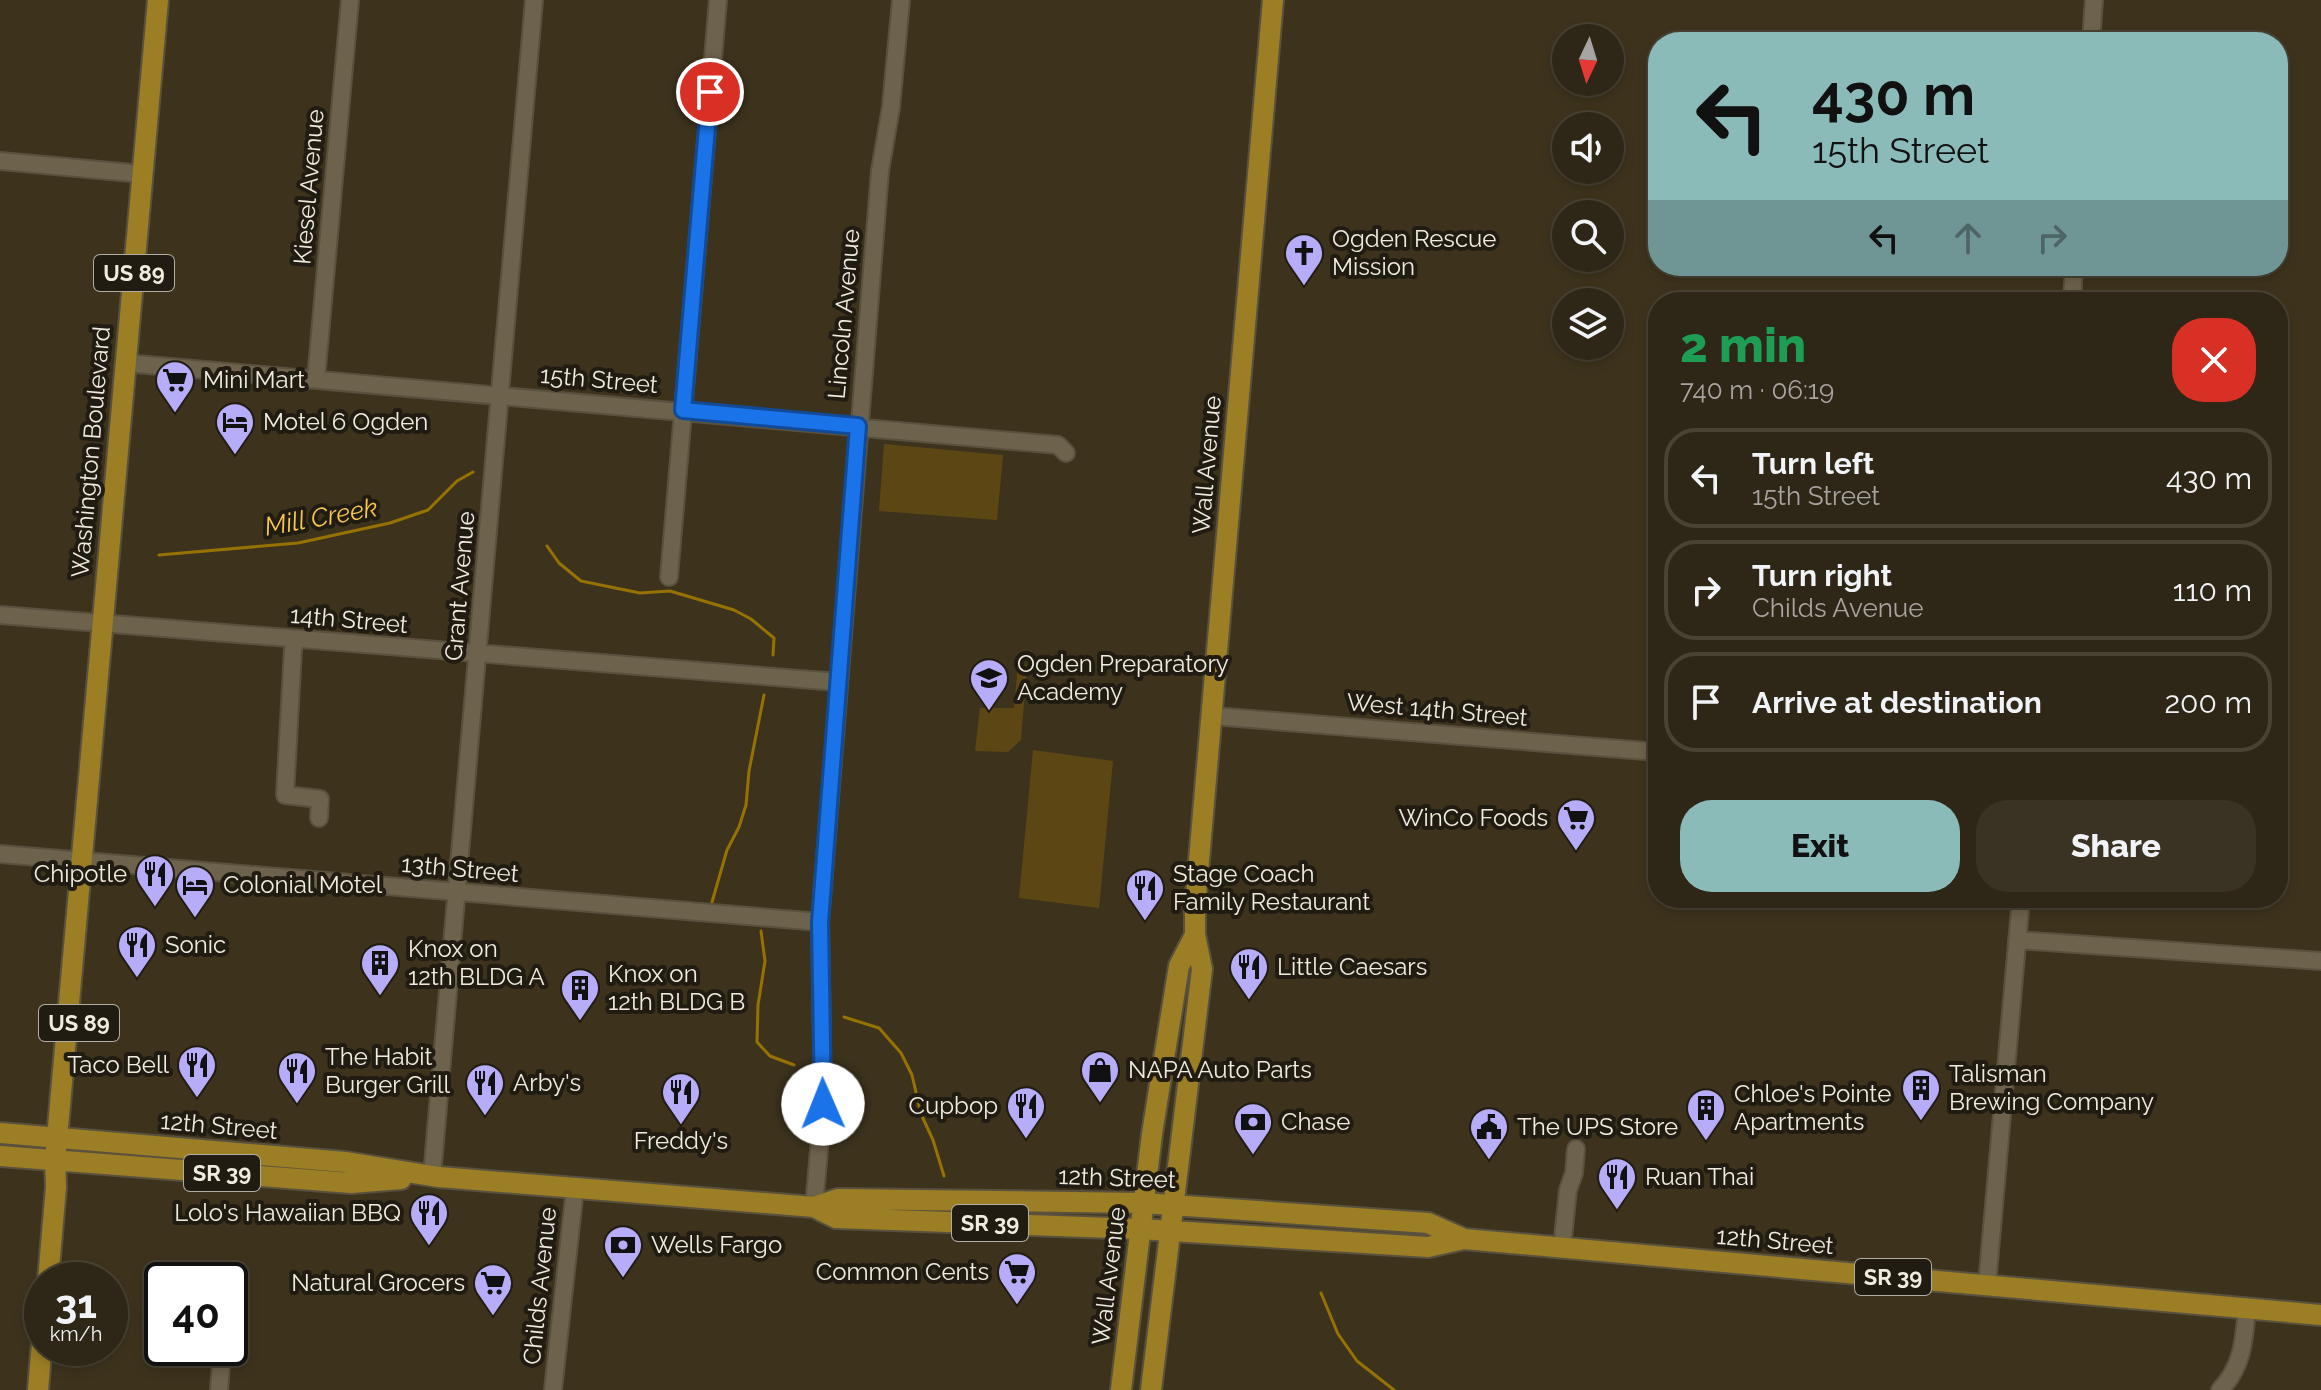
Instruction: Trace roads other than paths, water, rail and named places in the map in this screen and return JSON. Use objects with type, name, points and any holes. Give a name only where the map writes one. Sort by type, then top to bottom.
[{"type":"main road","name":"Washington Boulevard","points":[[50,1262],[87,931],[83,861],[158,0]]},
{"type":"main road","name":"Wall Avenue","points":[[1151,1390],[1202,969],[1195,935],[1273,0]]},
{"type":"main road","name":"Wall Avenue","points":[[1121,1390],[1152,1134],[1179,966],[1195,935]]},
{"type":"main road","name":"12th Street","points":[[0,1133],[345,1162],[432,1176],[814,1207],[836,1218],[1140,1229],[1428,1247],[1464,1239],[2321,1315]]},
{"type":"main road","name":"12th Street","points":[[0,1156],[351,1183],[432,1176]]},
{"type":"main road","name":"12th Street","points":[[814,1207],[838,1199],[1143,1203],[1428,1223],[1464,1239]]},
{"type":"main road","points":[[38,1390],[40,1366]]},
{"type":"street","name":"Kiesel Avenue","points":[[316,379],[350,0]]},
{"type":"street","name":"Grant Avenue","points":[[432,1176],[534,0]]},
{"type":"street","points":[[669,577],[718,0]]},
{"type":"street","name":"Lincoln Avenue","points":[[814,1207],[823,1104],[820,922],[880,171],[891,107],[901,0]]},
{"type":"street","points":[[2092,32],[2094,0]]},
{"type":"street","points":[[0,161],[143,174]]},
{"type":"street","name":"15th Street","points":[[125,363],[1058,445],[1066,453]]},
{"type":"street","name":"14th Street","points":[[0,615],[838,682]]},
{"type":"street","points":[[296,639],[285,795],[320,799],[319,818]]},
{"type":"street","name":"West 14th Street","points":[[1213,716],[1648,751]]},
{"type":"street","name":"13th Street","points":[[0,854],[820,922]]},
{"type":"street","points":[[1987,1285],[2020,908]]},
{"type":"street","points":[[2017,940],[2321,961]]},
{"type":"street","points":[[1562,1247],[1576,1149]]},
{"type":"street","name":"Childs Avenue","points":[[553,1390],[575,1188]]},
{"type":"street","points":[[2220,1390],[2235,1373],[2241,1359],[2247,1308]]},
{"type":"street","points":[[219,1390],[221,1366]]},
{"type":"waterway","name":"Mill Creek","points":[[159,555],[298,543],[390,523],[428,510],[457,481],[473,472]]},
{"type":"waterway","name":"Mill Creek","points":[[547,546],[559,563],[581,581],[640,593],[670,591],[734,610],[774,638],[773,655]]},
{"type":"waterway","name":"Mill Creek","points":[[712,902],[727,850],[746,805],[749,771],[764,695]]},
{"type":"waterway","name":"Mill Creek","points":[[761,931],[765,961],[758,1005],[757,1042],[770,1056],[794,1065]]},
{"type":"waterway","name":"Mill Creek","points":[[844,1017],[879,1028],[901,1053],[912,1075],[921,1114],[944,1176]]},
{"type":"waterway","name":"Mill Creek","points":[[1321,1293],[1338,1334],[1357,1361],[1394,1390]]},
{"type":"place","name":"Ogden Rescue Mission","points":[[1304,287]]},
{"type":"place","name":"Mini Mart","points":[[175,414]]},
{"type":"place","name":"Motel 6 Ogden","points":[[235,456]]},
{"type":"place","name":"Ogden Preparatory Academy","points":[[989,712]]},
{"type":"place","name":"WinCo Foods","points":[[1576,852]]},
{"type":"place","name":"Chipotle","points":[[155,908]]},
{"type":"place","name":"Colonial Motel","points":[[195,919]]},
{"type":"place","name":"Stage Coach Family Restaurant","points":[[1145,922]]},
{"type":"place","name":"Sonic","points":[[137,979]]},
{"type":"place","name":"Knox on 12th BLDG A","points":[[380,997]]},
{"type":"place","name":"Little Caesars","points":[[1249,1001]]},
{"type":"place","name":"Knox on 12th BLDG B","points":[[580,1022]]},
{"type":"place","name":"Taco Bell","points":[[197,1099]]},
{"type":"place","name":"NAPA Auto Parts","points":[[1100,1104]]},
{"type":"place","name":"The Habit Burger Grill","points":[[297,1105]]},
{"type":"place","name":"Arby's","points":[[485,1117]]},
{"type":"place","name":"Talisman Brewing Company","points":[[1921,1122]]},
{"type":"place","name":"Freddy's","points":[[681,1126]]},
{"type":"place","name":"Cupbop","points":[[1026,1140]]},
{"type":"place","name":"Chloe's Pointe Apartments","points":[[1706,1142]]},
{"type":"place","name":"Chase","points":[[1253,1156]]},
{"type":"place","name":"The UPS Store","points":[[1489,1161]]},
{"type":"place","name":"Ruan Thai","points":[[1617,1211]]},
{"type":"place","name":"Lolo's Hawaiian BBQ","points":[[429,1247]]},
{"type":"place","name":"Wells Fargo","points":[[623,1279]]},
{"type":"place","name":"Common Cents","points":[[1017,1306]]},
{"type":"place","name":"Natural Grocers","points":[[493,1317]]}]
